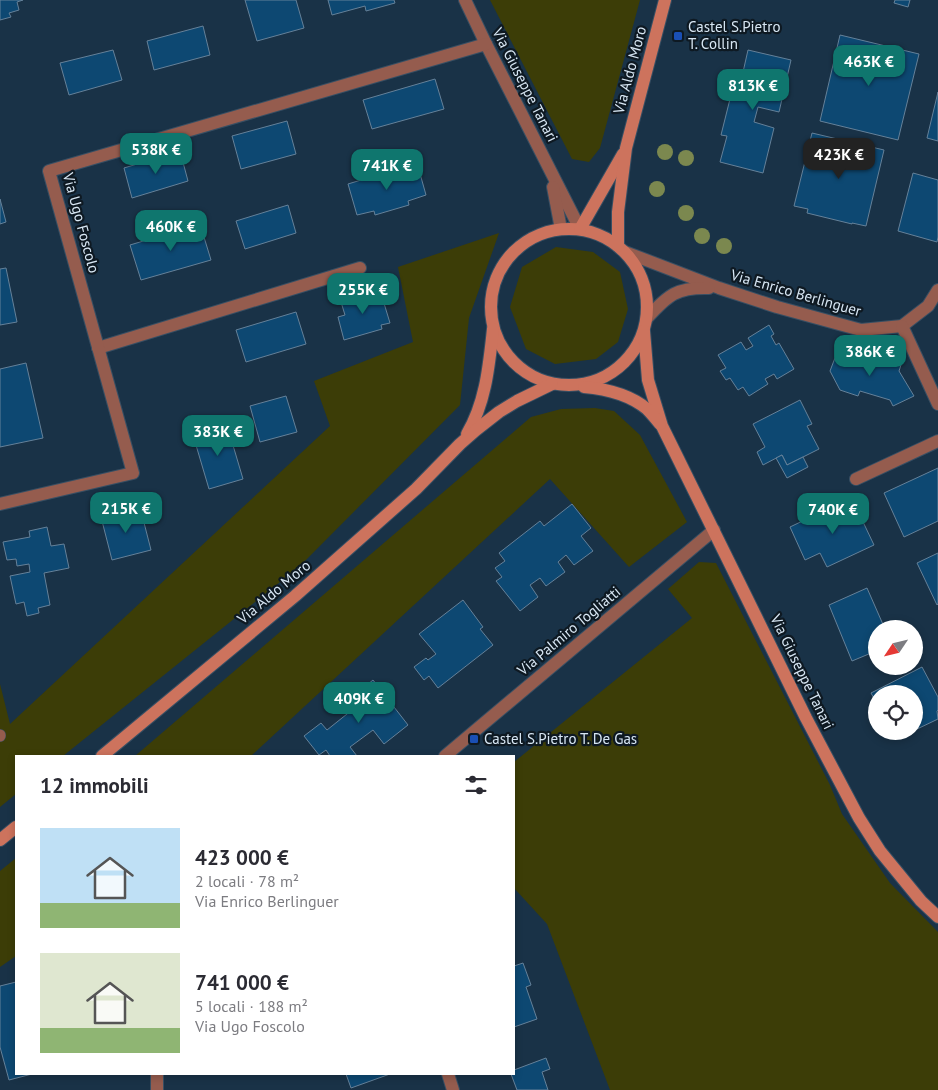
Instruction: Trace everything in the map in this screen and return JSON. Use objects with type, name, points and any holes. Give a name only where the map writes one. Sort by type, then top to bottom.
[{"type":"main road","name":"Via Aldo Moro","points":[[622,249],[618,212],[626,148],[665,0]]},
{"type":"main road","name":"Via Aldo Moro","points":[[580,230],[626,148]]},
{"type":"main road","points":[[561,229],[580,230],[601,235],[622,249],[636,266],[644,283],[648,300],[647,318],[644,331],[634,352],[618,369],[598,381],[575,386],[552,384],[532,376],[514,363],[501,346],[494,326],[491,307],[493,288],[505,262],[525,242],[542,233],[561,229]]},
{"type":"main road","name":"Via Aldo Moro","points":[[460,444],[477,415],[484,392],[488,376],[494,326]]},
{"type":"main road","name":"Via Giuseppe Tanari","points":[[644,331],[648,380],[662,426],[806,718],[859,818],[880,851],[921,902],[938,917]]},
{"type":"main road","name":"Via Aldo Moro","points":[[103,755],[295,596],[416,489],[460,444],[499,412],[518,400],[552,384]]},
{"type":"main road","name":"Via Giuseppe Tanari","points":[[575,386],[617,392],[632,399],[646,409],[662,426]]},
{"type":"main road","points":[[0,840],[15,828]]},
{"type":"street","name":"Via Giuseppe Tanari","points":[[466,0],[486,44],[580,230]]},
{"type":"street","name":"Via Ugo Foscolo","points":[[0,504],[133,473],[49,171],[486,44]]},
{"type":"street","name":"Via Giuseppe Tanari","points":[[542,156],[552,182],[561,229]]},
{"type":"street","name":"Via Enrico Berlinguer","points":[[622,249],[719,288],[777,307],[860,330],[902,326]]},
{"type":"street","points":[[98,348],[360,268]]},
{"type":"street","name":"Via Enrico Berlinguer","points":[[647,318],[660,304],[677,291],[693,287],[719,288]]},
{"type":"street","points":[[938,290],[928,306],[902,326],[938,404]]},
{"type":"street","points":[[856,479],[938,441]]},
{"type":"street","name":"Via Palmiro Togliatti","points":[[446,755],[714,530]]},
{"type":"street","points":[[157,1075],[157,1090]]},
{"type":"street","points":[[448,1075],[454,1090]]},
{"type":"shaded area","points":[[490,0],[640,0],[600,148],[589,162],[572,159]]},
{"type":"shaded area","points":[[499,233],[469,318],[460,405],[300,566],[64,755],[15,755],[15,795],[0,807],[0,684],[10,724],[330,426],[314,381],[413,342],[398,267]]},
{"type":"shaded area","points":[[556,247],[593,252],[620,272],[628,309],[618,342],[596,359],[555,364],[526,349],[510,307],[522,267]]},
{"type":"shaded area","points":[[595,408],[614,411],[640,435],[687,522],[629,567],[550,479],[252,755],[136,755],[531,417],[561,409]]},
{"type":"shaded area","points":[[699,562],[716,563],[830,785],[842,814],[890,883],[938,932],[938,1090],[610,1090],[547,924],[515,889],[515,761],[692,618],[668,589]]},
{"type":"shaded area","points":[[15,859],[15,957],[0,967],[0,871]]},
{"type":"building","points":[[0,0],[23,0],[17,2],[19,10],[9,13],[11,17],[0,20]]},
{"type":"building","points":[[245,0],[296,0],[304,28],[257,41]]},
{"type":"building","points":[[328,0],[394,0],[395,3],[366,11],[365,6],[332,15]]},
{"type":"building","points":[[895,0],[910,0],[908,7],[894,3]]},
{"type":"building","points":[[203,26],[210,55],[154,70],[147,41]]},
{"type":"building","points":[[840,35],[919,54],[898,140],[820,121]]},
{"type":"building","points":[[113,50],[122,80],[69,95],[60,63]]},
{"type":"building","points":[[748,50],[791,60],[779,112],[758,107],[754,122],[774,128],[763,173],[720,162],[727,136],[721,135],[735,79],[741,81]]},
{"type":"building","points":[[435,79],[444,109],[372,129],[363,100]]},
{"type":"building","points":[[938,92],[938,141],[927,138]]},
{"type":"building","points":[[287,121],[296,154],[241,169],[232,136]]},
{"type":"building","points":[[812,133],[884,150],[866,226],[807,213],[808,209],[794,206]]},
{"type":"building","points":[[180,151],[188,181],[132,198],[124,168]]},
{"type":"building","points":[[417,163],[426,195],[408,201],[409,205],[375,215],[374,211],[357,215],[348,184]]},
{"type":"building","points":[[913,173],[938,180],[937,242],[898,231]]},
{"type":"building","points":[[0,199],[6,222],[0,224]]},
{"type":"building","points":[[288,205],[296,233],[245,249],[236,221]]},
{"type":"building","points":[[200,224],[211,260],[141,280],[130,245]]},
{"type":"building","points":[[6,268],[17,322],[0,325],[0,269]]},
{"type":"building","points":[[380,290],[390,323],[381,325],[382,329],[344,340],[338,317],[345,315],[341,302]]},
{"type":"building","points":[[296,312],[306,344],[246,362],[236,330]]},
{"type":"building","points":[[769,325],[774,334],[771,336],[776,345],[779,343],[794,369],[777,379],[774,374],[765,379],[768,384],[749,396],[743,387],[738,390],[730,378],[726,380],[720,371],[726,368],[718,355],[741,342],[746,350],[753,346],[748,338]]},
{"type":"building","points":[[838,350],[883,363],[884,357],[902,362],[899,371],[914,396],[893,406],[890,400],[860,391],[858,396],[840,390],[830,371]]},
{"type":"building","points":[[26,363],[43,438],[0,447],[0,369]]},
{"type":"building","points":[[286,396],[297,432],[260,442],[250,406]]},
{"type":"building","points":[[800,400],[812,424],[807,426],[819,449],[787,465],[782,455],[763,465],[757,452],[765,447],[753,424]]},
{"type":"building","points":[[227,425],[243,479],[209,489],[193,435]]},
{"type":"building","points":[[782,455],[787,465],[803,457],[808,467],[787,478],[776,458]]},
{"type":"building","points":[[938,468],[938,521],[904,537],[884,493]]},
{"type":"building","points":[[572,504],[591,528],[581,536],[593,551],[574,565],[566,555],[558,562],[565,572],[546,586],[540,578],[530,585],[538,597],[520,611],[496,581],[502,577],[495,568],[505,561],[499,553],[540,521],[544,526]]},
{"type":"building","points":[[855,505],[874,545],[827,567],[820,553],[805,560],[790,527],[834,506],[837,513]]},
{"type":"building","points":[[140,507],[151,550],[112,560],[101,517]]},
{"type":"building","points":[[47,527],[51,546],[64,544],[69,568],[44,573],[50,605],[38,608],[39,613],[27,616],[24,602],[16,604],[10,576],[30,572],[29,564],[17,566],[16,559],[7,560],[3,542],[30,537],[29,531]]},
{"type":"building","points":[[938,553],[938,604],[937,605],[917,563]]},
{"type":"building","points":[[867,588],[881,620],[868,620],[868,654],[852,661],[829,605]]},
{"type":"building","points":[[463,600],[483,627],[480,629],[493,645],[438,688],[429,676],[424,680],[414,667],[426,658],[428,660],[436,654],[419,634]]},
{"type":"building","points":[[923,669],[938,697],[938,719],[923,726],[923,685],[887,685],[906,675],[923,675]]},
{"type":"building","points":[[373,680],[408,725],[384,744],[373,730],[350,747],[356,755],[329,755],[326,750],[319,755],[304,736],[321,723],[327,730],[362,702],[356,694]]},
{"type":"building","points":[[523,963],[531,985],[526,987],[537,1019],[515,1027],[515,966]]},
{"type":"building","points":[[15,982],[15,1075],[28,1075],[9,1080],[0,1047],[0,986]]},
{"type":"building","points":[[546,1058],[550,1069],[542,1072],[548,1090],[517,1090],[511,1075],[515,1075],[515,1070]]},
{"type":"building","points":[[346,1075],[387,1075],[351,1088]]},
{"type":"place","name":"Castel S.Pietro T. Collin","points":[[678,36]]},
{"type":"place","name":"Castel S.Pietro T. De Gas","points":[[474,739]]}]
